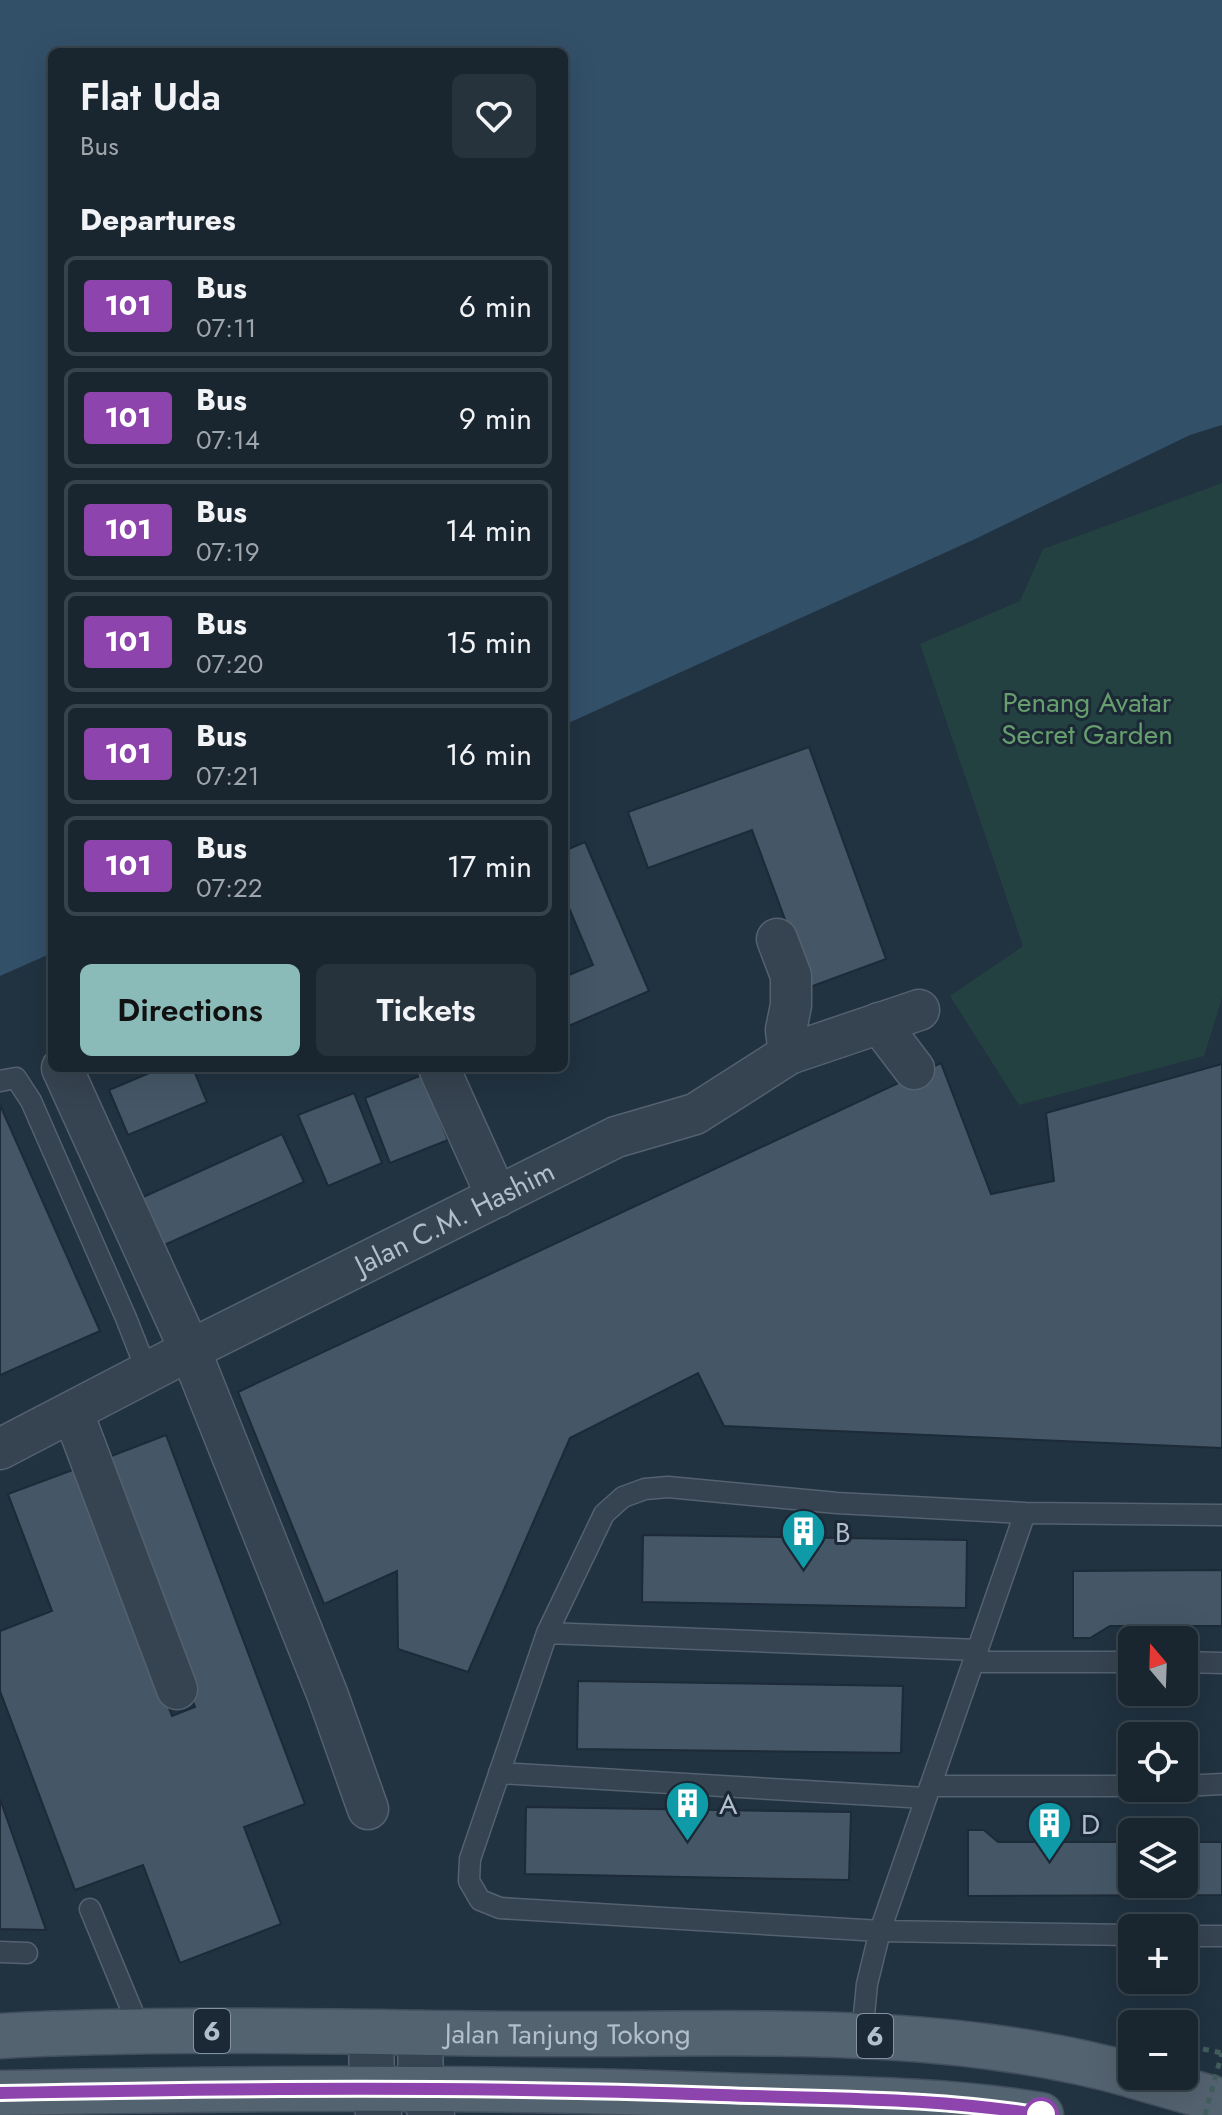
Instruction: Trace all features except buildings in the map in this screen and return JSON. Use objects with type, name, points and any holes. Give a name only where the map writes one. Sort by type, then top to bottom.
[{"type":"main road","name":"Jalan Tanjung Tokong","points":[[0,2036],[140,2030],[862,2036],[1025,2051],[1118,2073]]},
{"type":"main road","name":"Jalan Tanjung Tokong","points":[[3,2100],[238,2087],[376,2102],[610,2091],[946,2103],[1041,2115]]},
{"type":"main road","points":[[238,2087],[288,2115]]},
{"type":"main road","name":"Jalan Tanjung Tokong","points":[[1183,2090],[1222,2101]]},
{"type":"main road","points":[[564,2115],[610,2091]]},
{"type":"street","points":[[777,939],[791,976],[791,1005],[786,1030],[789,1054]]},
{"type":"street","name":"Jalan C.M. Hashim","points":[[0,1449],[190,1350],[616,1137],[695,1114],[789,1054],[919,1010]]},
{"type":"street","points":[[879,1023],[914,1069]]},
{"type":"street","points":[[64,1072],[190,1350],[328,1696],[368,1809]]},
{"type":"street","points":[[441,1072],[497,1197]]},
{"type":"street","points":[[73,1413],[177,1689]]},
{"type":"street","points":[[371,2033],[376,2102]]},
{"type":"street","points":[[420,2033],[426,2102]]},
{"type":"lane","points":[[0,1081],[16,1078],[31,1101],[148,1374]]},
{"type":"lane","points":[[1118,1935],[880,1931],[500,1908],[480,1900],[469,1881],[470,1859],[547,1633],[604,1514],[623,1497],[645,1489],[668,1487],[837,1503],[1025,1513],[1222,1515]]},
{"type":"lane","points":[[862,2036],[867,1984],[880,1931],[1025,1513]]},
{"type":"lane","points":[[547,1633],[1118,1661]]},
{"type":"lane","points":[[1198,1662],[1222,1663]]},
{"type":"lane","points":[[499,1773],[928,1792],[1118,1786]]},
{"type":"lane","points":[[1198,1785],[1222,1784]]},
{"type":"lane","points":[[90,1909],[140,2030]]},
{"type":"lane","points":[[1198,1936],[1222,1936]]},
{"type":"lane","points":[[0,1952],[27,1953]]},
{"type":"path","points":[[1205,2115],[1222,2053]]},
{"type":"green space","name":"Penang Avatar Secret Garden","points":[[1222,483],[1222,998],[1204,1056],[1019,1105],[950,996],[1023,946],[920,644],[1020,601],[1043,549]]},
{"type":"water","points":[[0,0],[1222,0],[1222,425],[1190,435],[973,540],[568,723],[568,48],[48,48],[48,955],[0,976]]},
{"type":"bus line","name":"101","points":[[0,2093],[238,2087],[610,2091],[946,2103],[1041,2115]]},
{"type":"place","name":"B","points":[[804,1571]]},
{"type":"place","name":"A","points":[[688,1843]]},
{"type":"place","name":"D","points":[[1050,1863]]}]
